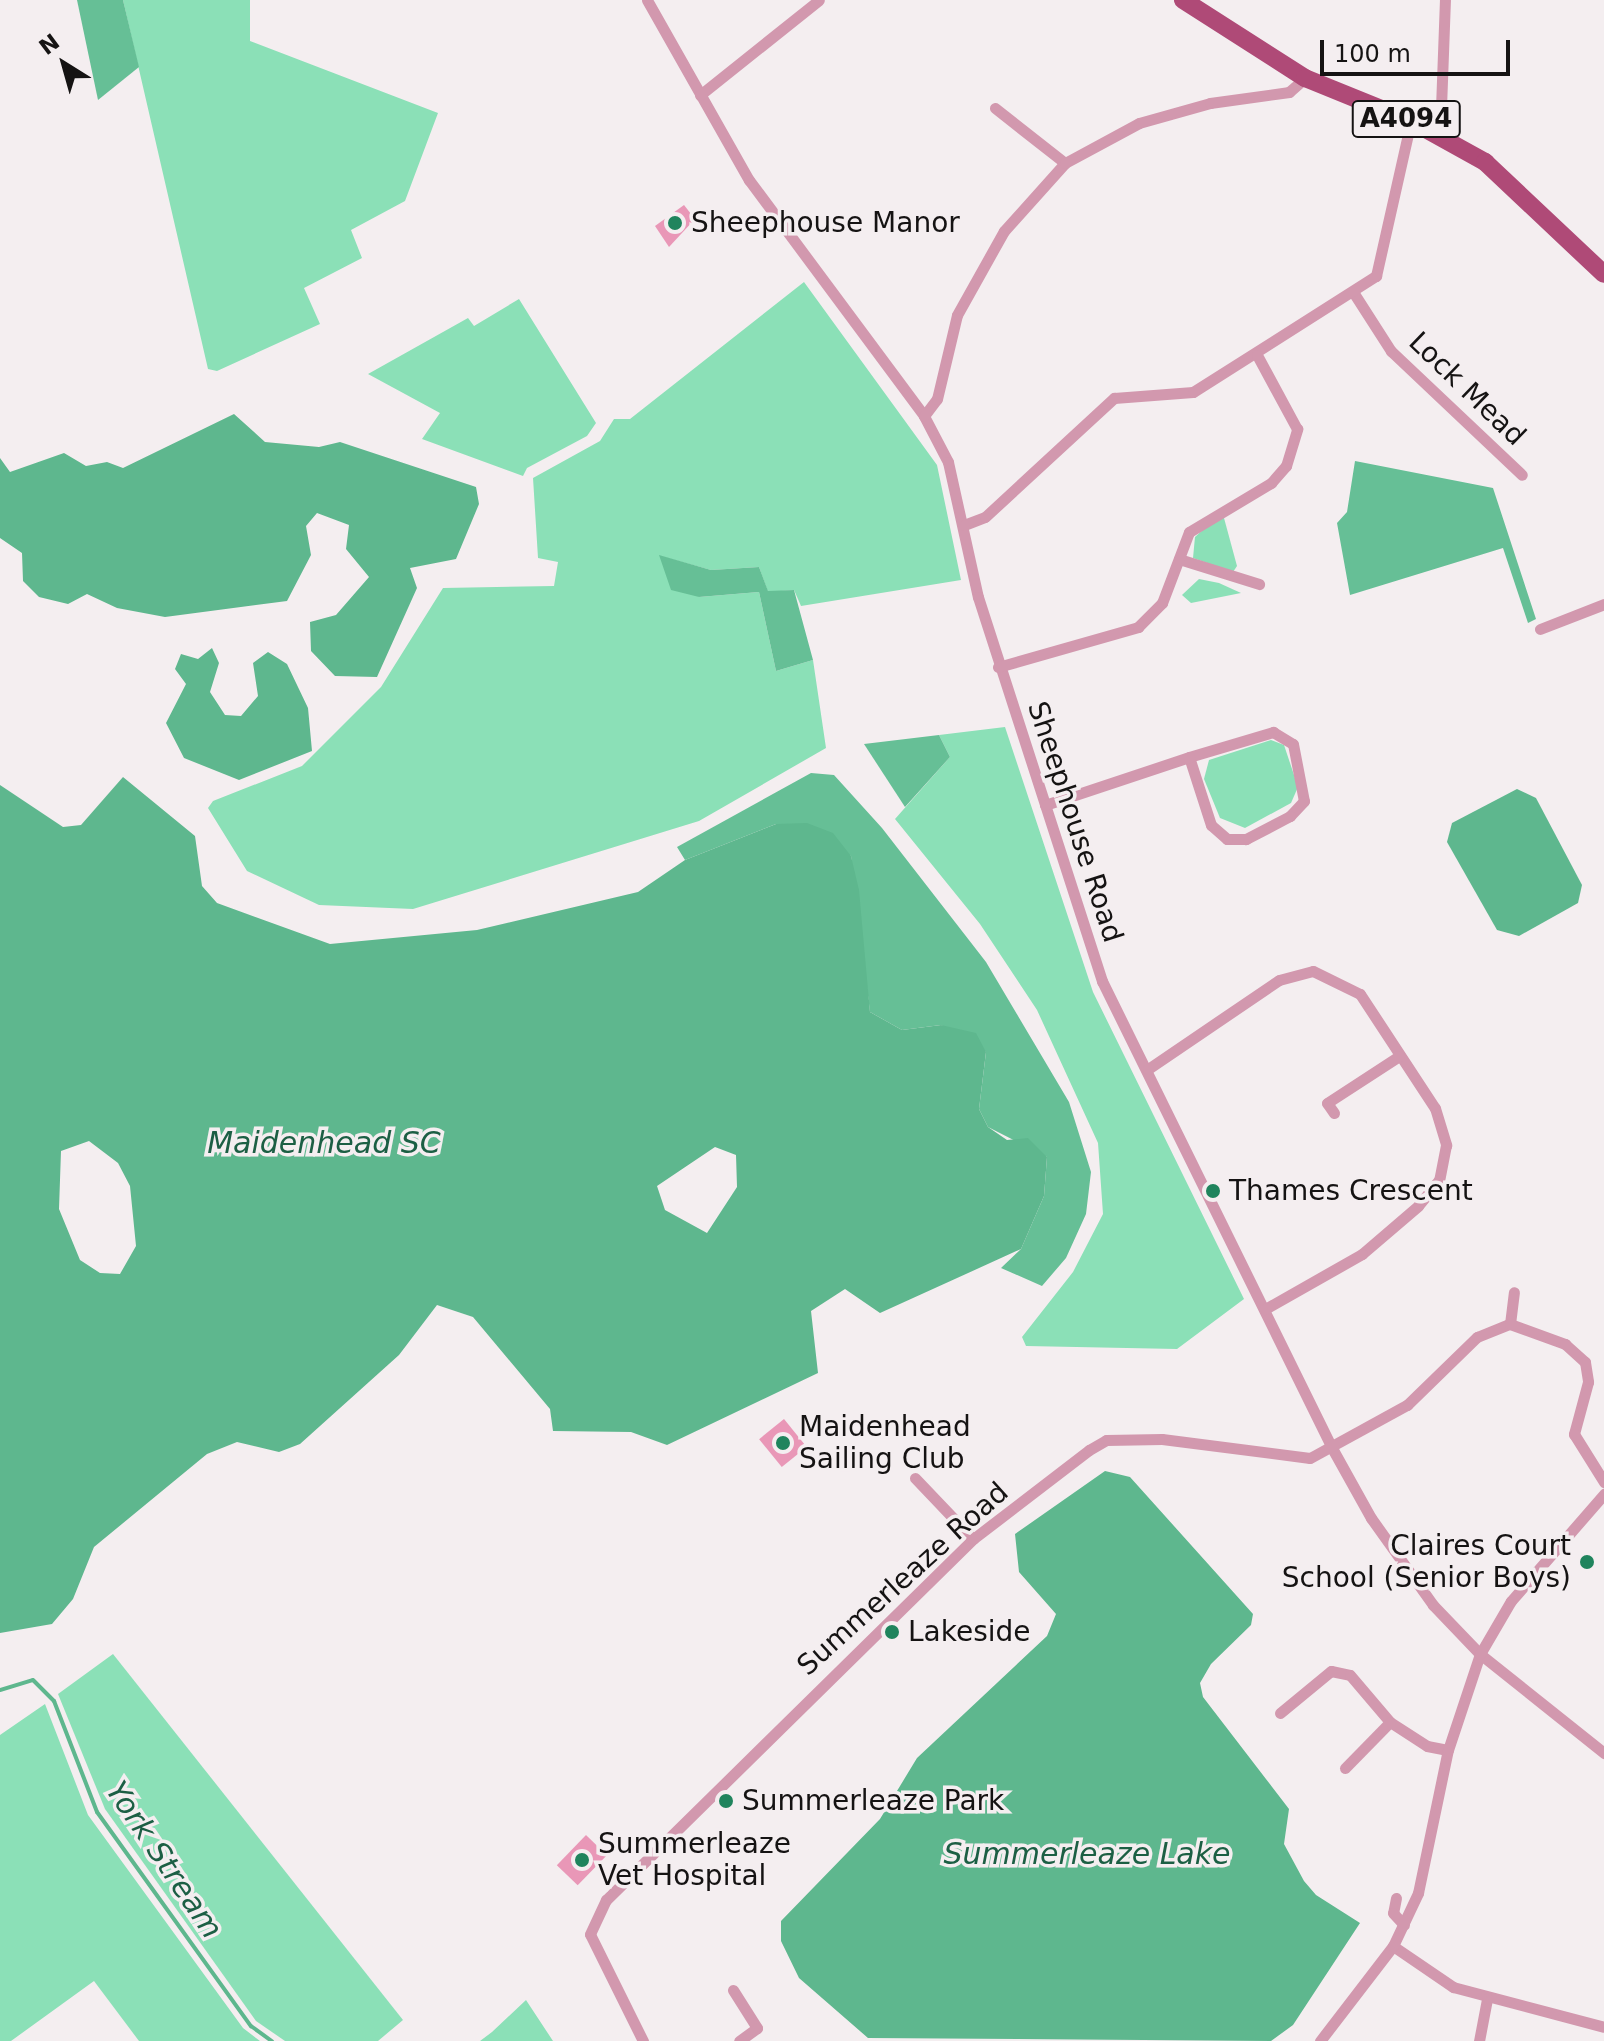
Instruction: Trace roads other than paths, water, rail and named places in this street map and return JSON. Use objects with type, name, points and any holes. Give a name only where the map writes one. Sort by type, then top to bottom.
[{"type":"main road","name":"A4094","points":[[1183,0],[1305,78],[1440,135],[1520,191],[1604,274]]},
{"type":"street","name":"Sheephouse Road","points":[[647,0],[775,218],[924,416],[948,462],[998,667],[1102,981],[1332,1448],[1371,1518],[1433,1605],[1480,1654],[1604,1753]]},
{"type":"street","points":[[700,95],[819,0]]},
{"type":"street","points":[[1440,135],[1445,0]]},
{"type":"street","points":[[924,416],[937,399],[957,315],[970,291],[1004,231],[1065,163],[1139,123],[1210,103],[1289,92],[1305,78]]},
{"type":"street","points":[[995,108],[1065,163]]},
{"type":"street","points":[[964,525],[985,517],[1114,398],[1193,392],[1355,295],[1376,276],[1387,248],[1411,121]]},
{"type":"street","name":"Lock Mead","points":[[1355,295],[1391,351],[1522,475]]},
{"type":"street","points":[[998,667],[1138,627],[1162,603],[1189,532],[1271,483],[1286,466],[1297,429],[1257,355]]},
{"type":"street","points":[[1179,559],[1259,584]]},
{"type":"street","points":[[1540,629],[1604,604]]},
{"type":"street","points":[[1045,805],[1189,757],[1279,732],[1296,752],[1304,801],[1290,816],[1246,839],[1227,839],[1211,825],[1189,757]]},
{"type":"street","points":[[1148,1069],[1279,980],[1313,971],[1360,994],[1435,1108],[1446,1145],[1439,1180],[1362,1254],[1265,1309]]},
{"type":"street","points":[[1327,1108],[1399,1056]]},
{"type":"street","points":[[1514,1292],[1510,1324],[1565,1344],[1585,1362],[1588,1382],[1574,1434],[1604,1482]]},
{"type":"street","name":"Summerleaze Road","points":[[643,2041],[590,1934],[606,1900],[973,1539],[1106,1440],[1162,1439],[1310,1458],[1407,1405],[1477,1337],[1510,1324]]},
{"type":"street","points":[[915,1478],[973,1539]]},
{"type":"street","points":[[1320,2041],[1393,1946],[1418,1893],[1448,1750],[1480,1654],[1511,1601],[1604,1494]]},
{"type":"street","points":[[1280,1713],[1331,1671],[1350,1675],[1390,1722],[1427,1746],[1448,1750]]},
{"type":"street","points":[[1345,1768],[1390,1722]]},
{"type":"street","points":[[1396,1898],[1393,1913],[1404,1925]]},
{"type":"street","points":[[1393,1946],[1453,1987],[1487,1999],[1604,2027]]},
{"type":"street","points":[[733,1990],[757,2028],[739,2041]]},
{"type":"street","points":[[1479,2041],[1487,1999]]},
{"type":"water","points":[[234,414],[265,442],[319,447],[340,442],[476,487],[479,504],[456,559],[410,568],[417,588],[377,677],[335,676],[311,651],[310,622],[336,615],[369,577],[346,549],[349,525],[317,513],[306,526],[311,555],[287,601],[165,617],[117,608],[87,594],[68,604],[39,597],[23,581],[22,553],[0,538],[0,458],[10,472],[64,453],[86,466],[107,462],[123,468]]},
{"type":"water","points":[[212,648],[219,663],[210,692],[225,715],[241,716],[258,696],[253,663],[268,652],[287,664],[308,708],[312,751],[239,780],[184,758],[166,723],[186,684],[175,669],[181,654],[198,659]]},
{"type":"water","name":"Maidenhead SC","points":[[123,777],[195,836],[202,886],[217,903],[330,944],[477,930],[638,892],[685,860],[776,824],[807,823],[833,833],[851,856],[859,890],[870,1012],[902,1030],[941,1025],[976,1033],[986,1052],[979,1109],[988,1127],[1007,1140],[1028,1138],[1047,1157],[1044,1196],[1021,1249],[880,1313],[845,1289],[811,1311],[818,1373],[667,1445],[631,1432],[553,1431],[550,1409],[473,1317],[437,1305],[399,1355],[300,1444],[279,1452],[237,1442],[207,1454],[94,1547],[73,1599],[52,1624],[0,1633],[0,785],[63,827],[81,825]],"holes":[[[89,1141],[118,1163],[130,1186],[136,1246],[120,1274],[100,1273],[80,1260],[59,1209],[61,1151]],[[715,1147],[736,1155],[737,1187],[707,1233],[665,1210],[657,1186]]]},
{"type":"water","points":[[1517,789],[1536,798],[1582,885],[1578,903],[1519,936],[1497,930],[1447,842],[1452,823]]},
{"type":"water","name":"Summerleaze Lake","points":[[1105,1471],[1130,1477],[1253,1614],[1251,1625],[1211,1664],[1200,1683],[1203,1697],[1289,1809],[1284,1844],[1304,1881],[1316,1895],[1360,1923],[1293,2025],[1271,2041],[868,2038],[799,1978],[781,1941],[781,1921],[880,1819],[917,1758],[1047,1636],[1056,1614],[1019,1572],[1015,1534]]},
{"type":"waterway","name":"York Stream","points":[[0,1690],[33,1680],[54,1701],[97,1812],[251,2026],[272,2041]]},
{"type":"place","name":"Sheephouse Manor","points":[[675,223]]},
{"type":"place","name":"Thames Crescent","points":[[1213,1191]]},
{"type":"place","name":"Maidenhead Sailing Club","points":[[783,1443]]},
{"type":"place","name":"Claires Court School (Senior Boys)","points":[[1587,1562]]},
{"type":"place","name":"Lakeside","points":[[892,1632]]},
{"type":"place","name":"Summerleaze Park","points":[[726,1801]]},
{"type":"place","name":"Summerleaze Vet Hospital","points":[[582,1860]]}]
